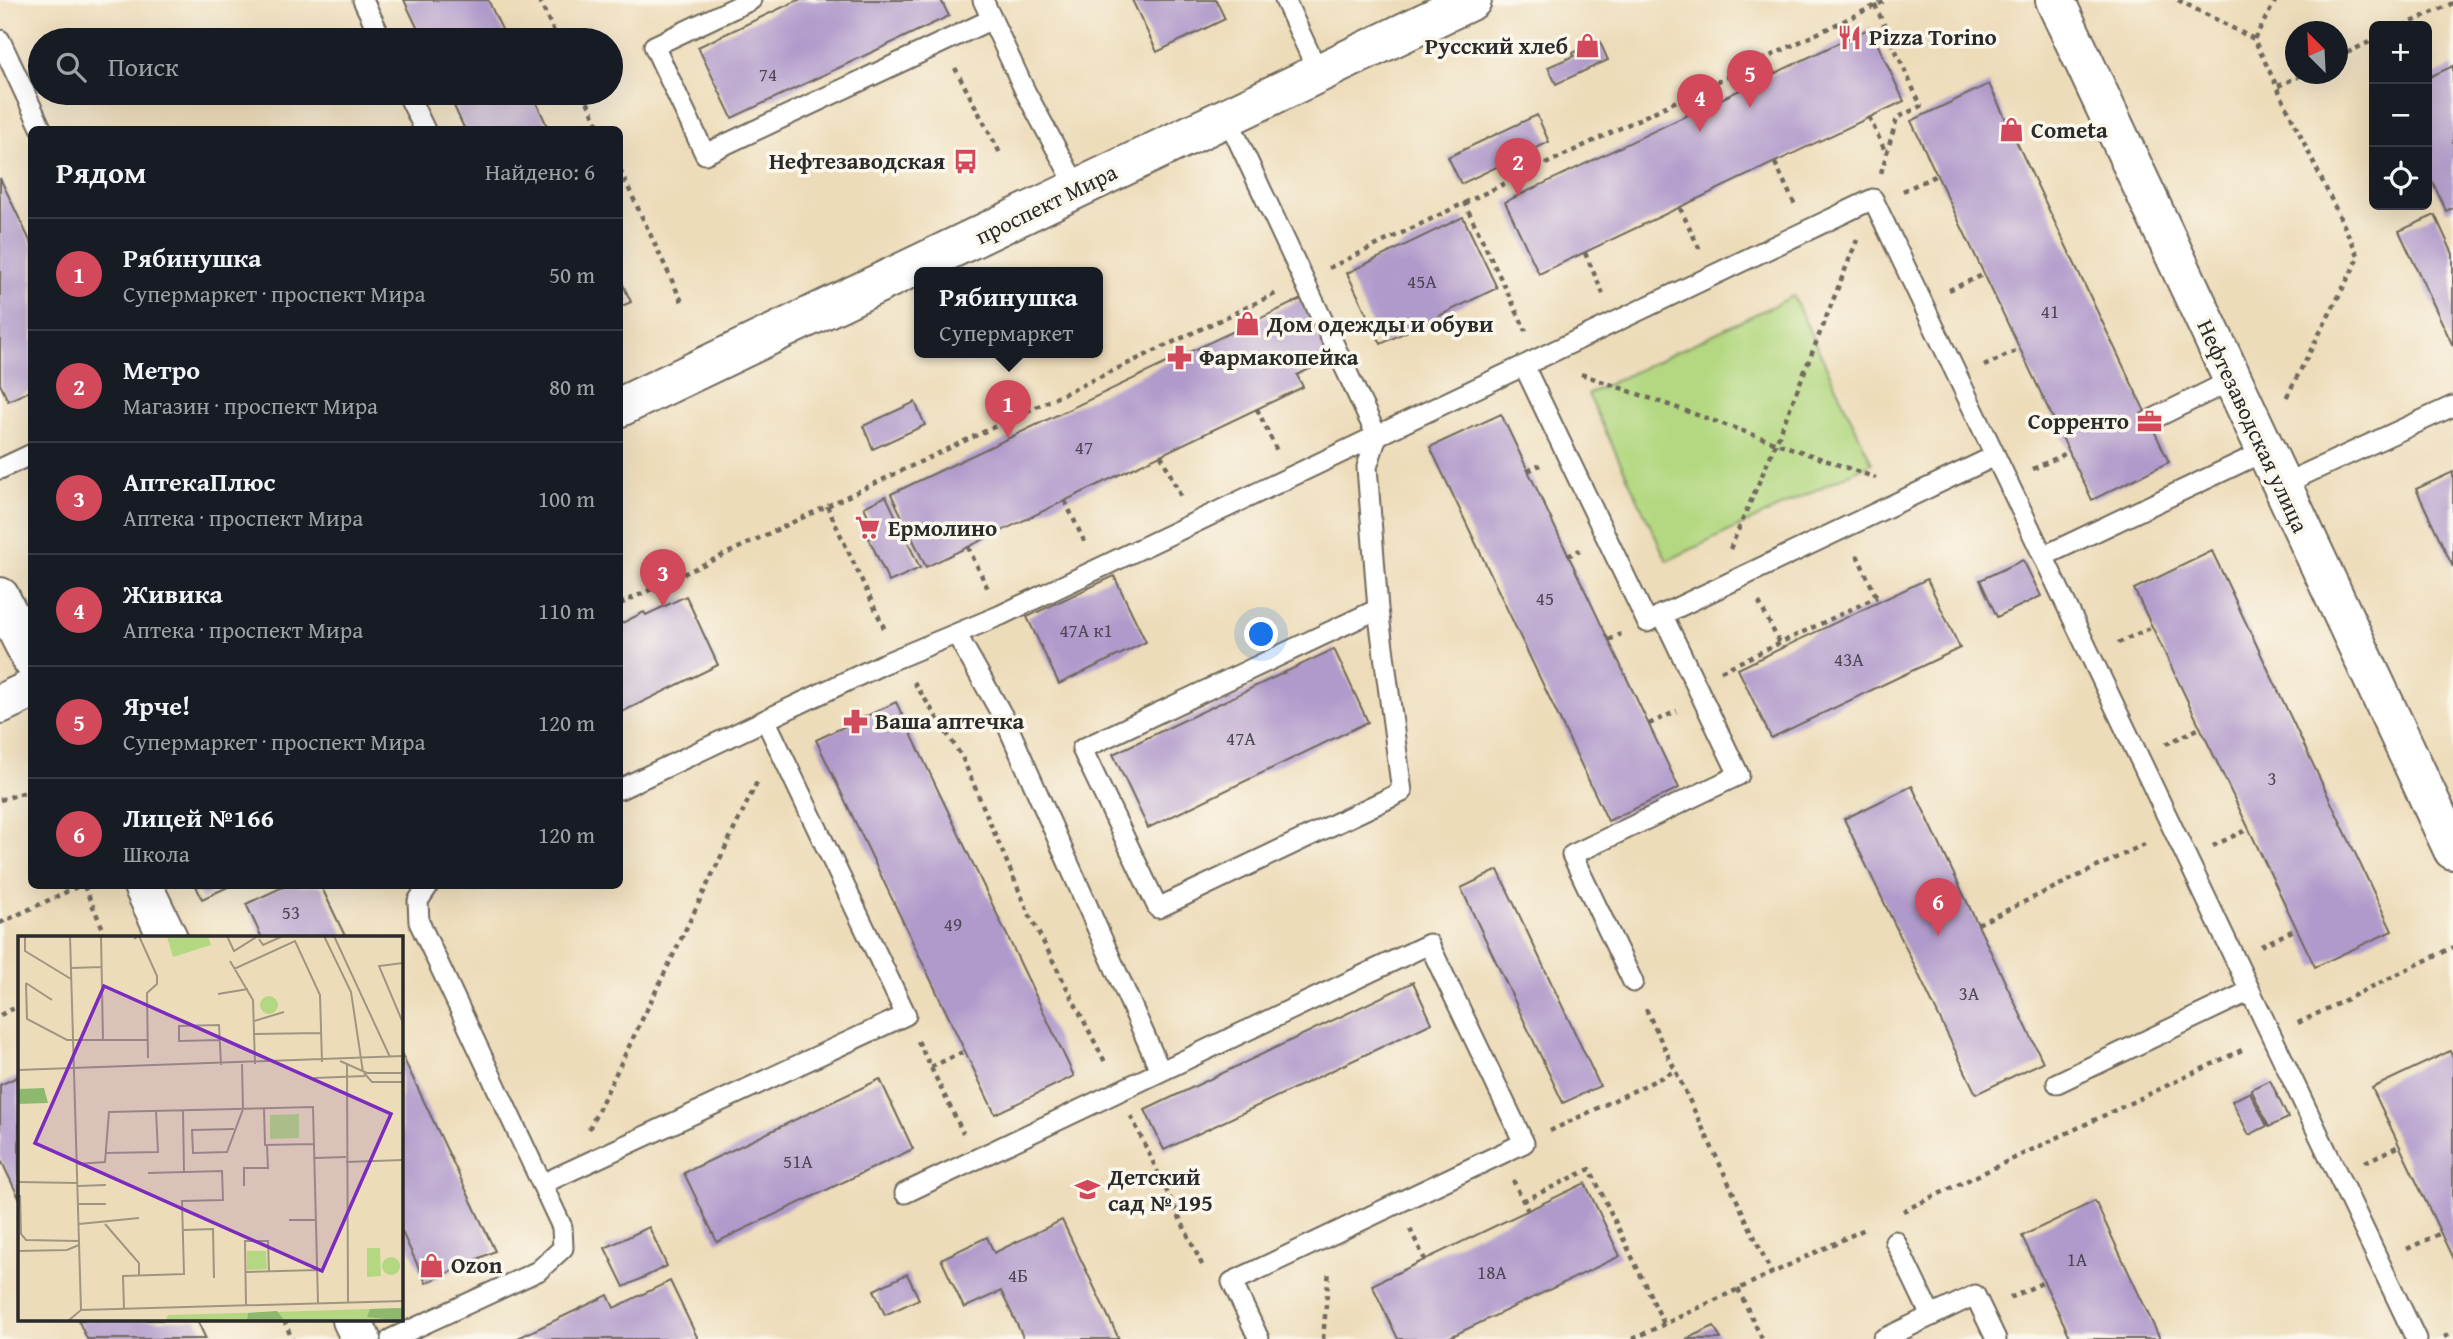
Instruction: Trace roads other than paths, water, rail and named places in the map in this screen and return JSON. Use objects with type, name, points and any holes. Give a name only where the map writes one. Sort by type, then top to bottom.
[{"type":"street","name":"проспект Мира","points":[[914,267],[1472,0]]},
{"type":"street","name":"Нефтезаводская улица","points":[[2055,0],[2453,850]]},
{"type":"street","name":"проспект Мира","points":[[623,406],[914,267]]},
{"type":"street","points":[[0,597],[28,652]]},
{"type":"street","points":[[0,704],[28,692]]},
{"type":"street","points":[[144,889],[167,936]]},
{"type":"street","points":[[353,1322],[361,1339]]},
{"type":"lane","points":[[363,0],[376,28]]},
{"type":"lane","points":[[751,0],[654,46],[705,154],[992,19]]},
{"type":"lane","points":[[982,0],[1078,189]]},
{"type":"lane","points":[[1285,0],[1319,74]]},
{"type":"lane","points":[[0,40],[28,100]]},
{"type":"lane","points":[[30,105],[40,126]]},
{"type":"lane","points":[[413,105],[423,126]]},
{"type":"lane","points":[[1227,117],[1377,436],[1367,467],[1378,609],[1402,792],[1158,908],[1082,749],[1378,609]]},
{"type":"lane","points":[[623,788],[898,658],[957,635],[1875,202],[2416,1339]]},
{"type":"lane","points":[[1532,362],[1647,622],[1995,456]]},
{"type":"lane","points":[[2149,421],[2232,380]]},
{"type":"lane","points":[[2281,485],[2453,406]]},
{"type":"lane","points":[[2044,556],[2265,451]]},
{"type":"lane","points":[[0,469],[28,456]]},
{"type":"lane","points":[[1633,982],[1572,855],[1739,775],[1662,614]]},
{"type":"lane","points":[[957,635],[1006,722],[1160,1070]]},
{"type":"lane","points":[[542,1184],[906,1014],[766,721]]},
{"type":"lane","points":[[391,1339],[538,1271],[563,1248],[562,1227],[419,922],[418,901],[426,889]]},
{"type":"lane","points":[[905,1193],[1429,944],[1524,1143],[1232,1282],[1259,1339]]},
{"type":"lane","points":[[2057,1083],[2250,991]]},
{"type":"lane","points":[[1895,1241],[1931,1316]]},
{"type":"lane","points":[[1883,1339],[1975,1295],[1996,1339]]},
{"type":"place","name":"Pizza Torino","points":[[1849,37]]},
{"type":"place","name":"Русский хлеб","points":[[1588,46]]},
{"type":"place","name":"Ярче!","points":[[1750,108]]},
{"type":"place","name":"Cometa","points":[[2011,130]]},
{"type":"place","name":"Живика","points":[[1700,132]]},
{"type":"place","name":"Нефтезаводская","points":[[965,161]]},
{"type":"place","name":"Метро","points":[[1518,196]]},
{"type":"place","name":"Дом одежды и обуви","points":[[1247,324]]},
{"type":"place","name":"Фармакопейка","points":[[1179,357]]},
{"type":"place","name":"Сорренто","points":[[2149,421]]},
{"type":"place","name":"Рябинушка","points":[[1008,438]]},
{"type":"place","name":"Ермолино","points":[[868,528]]},
{"type":"place","name":"АптекаПлюс","points":[[663,607]]},
{"type":"place","name":"Ваша аптечка","points":[[855,721]]},
{"type":"place","name":"Лицей №166","points":[[1938,936]]},
{"type":"place","name":"Детский сад № 195","points":[[1088,1190]]},
{"type":"place","name":"Ozon","points":[[431,1265]]}]
